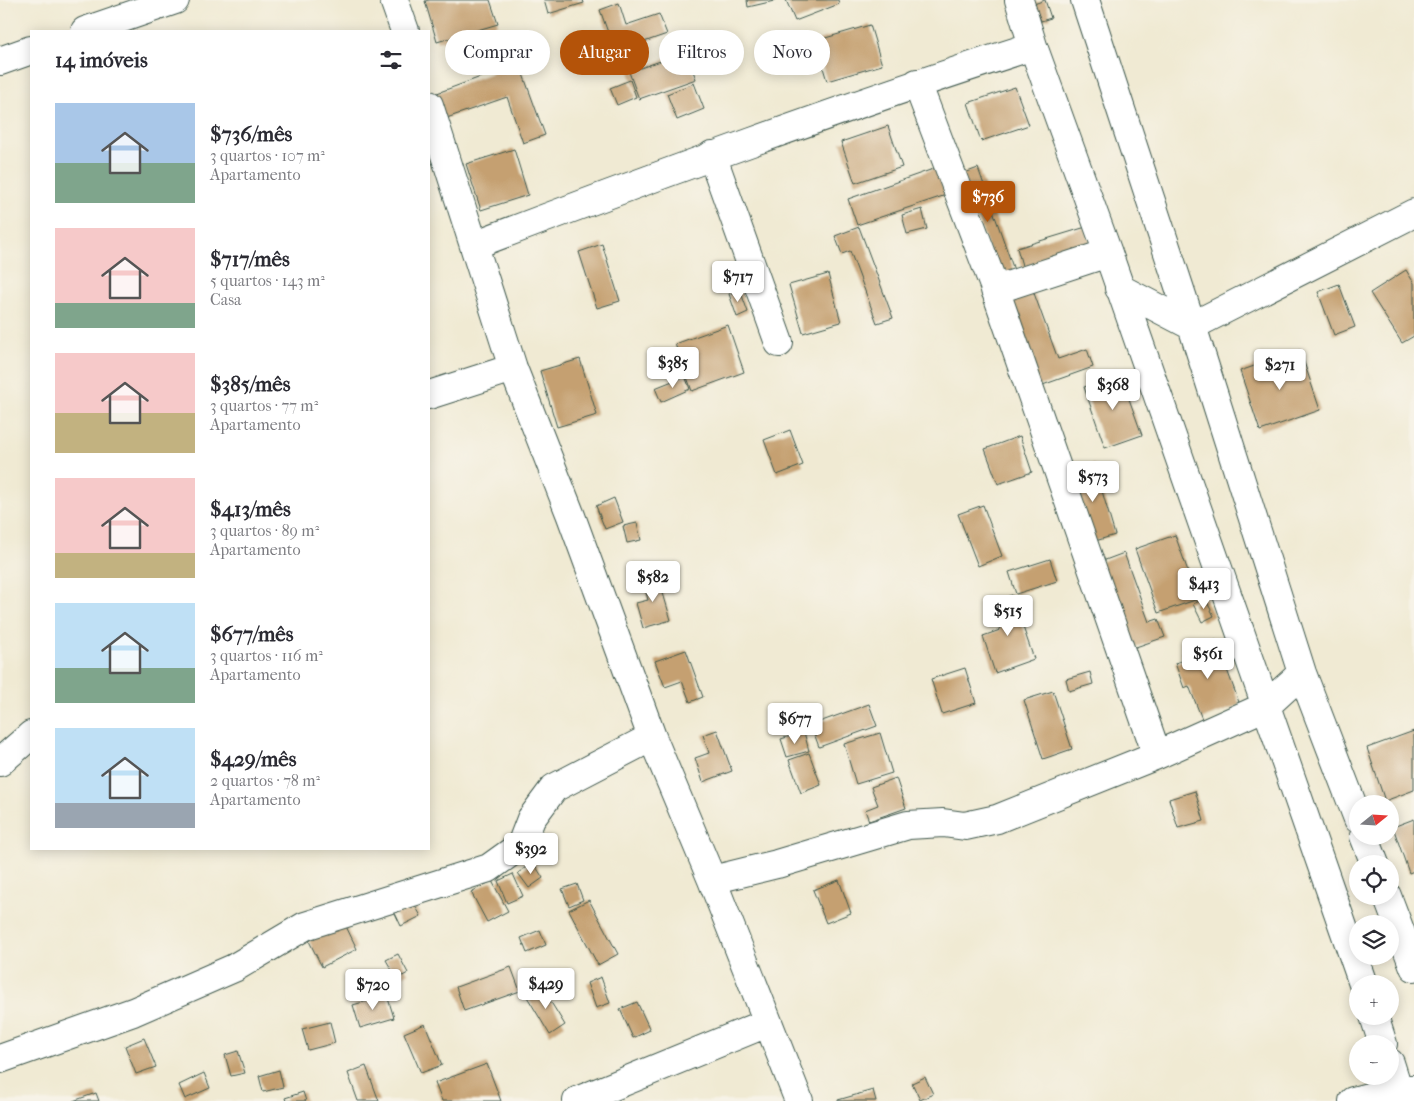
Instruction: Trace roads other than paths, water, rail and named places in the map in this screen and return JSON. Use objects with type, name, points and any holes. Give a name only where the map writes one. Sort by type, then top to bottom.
[{"type":"street","points":[[88,30],[175,0]]},
{"type":"street","points":[[394,0],[405,30]]},
{"type":"street","points":[[1019,0],[1033,46],[1108,253],[1360,975]]},
{"type":"street","points":[[1085,0],[1192,326],[1302,673],[1349,796]]},
{"type":"street","points":[[474,245],[712,155],[917,83],[1033,46]]},
{"type":"street","points":[[0,61],[30,50]]},
{"type":"street","points":[[917,83],[995,290],[1157,754]]},
{"type":"street","points":[[430,108],[513,368],[652,737],[712,880],[799,1101]]},
{"type":"street","points":[[712,155],[779,343]]},
{"type":"street","points":[[1192,326],[1414,213]]},
{"type":"street","points":[[995,290],[1108,253]]},
{"type":"street","points":[[1119,288],[1192,326]]},
{"type":"street","points":[[430,395],[513,368]]},
{"type":"street","points":[[712,880],[777,864],[908,825],[943,823],[965,826],[998,818],[1157,754],[1266,706],[1302,673]]},
{"type":"street","points":[[0,762],[30,736]]},
{"type":"street","points":[[0,1059],[133,1012],[234,968],[305,926],[489,868],[521,845],[531,820],[554,788],[652,737]]},
{"type":"street","points":[[1390,905],[1414,967]]},
{"type":"street","points":[[577,1101],[767,1023]]},
{"type":"street","points":[[1353,1101],[1405,1093],[1399,1081]]}]
